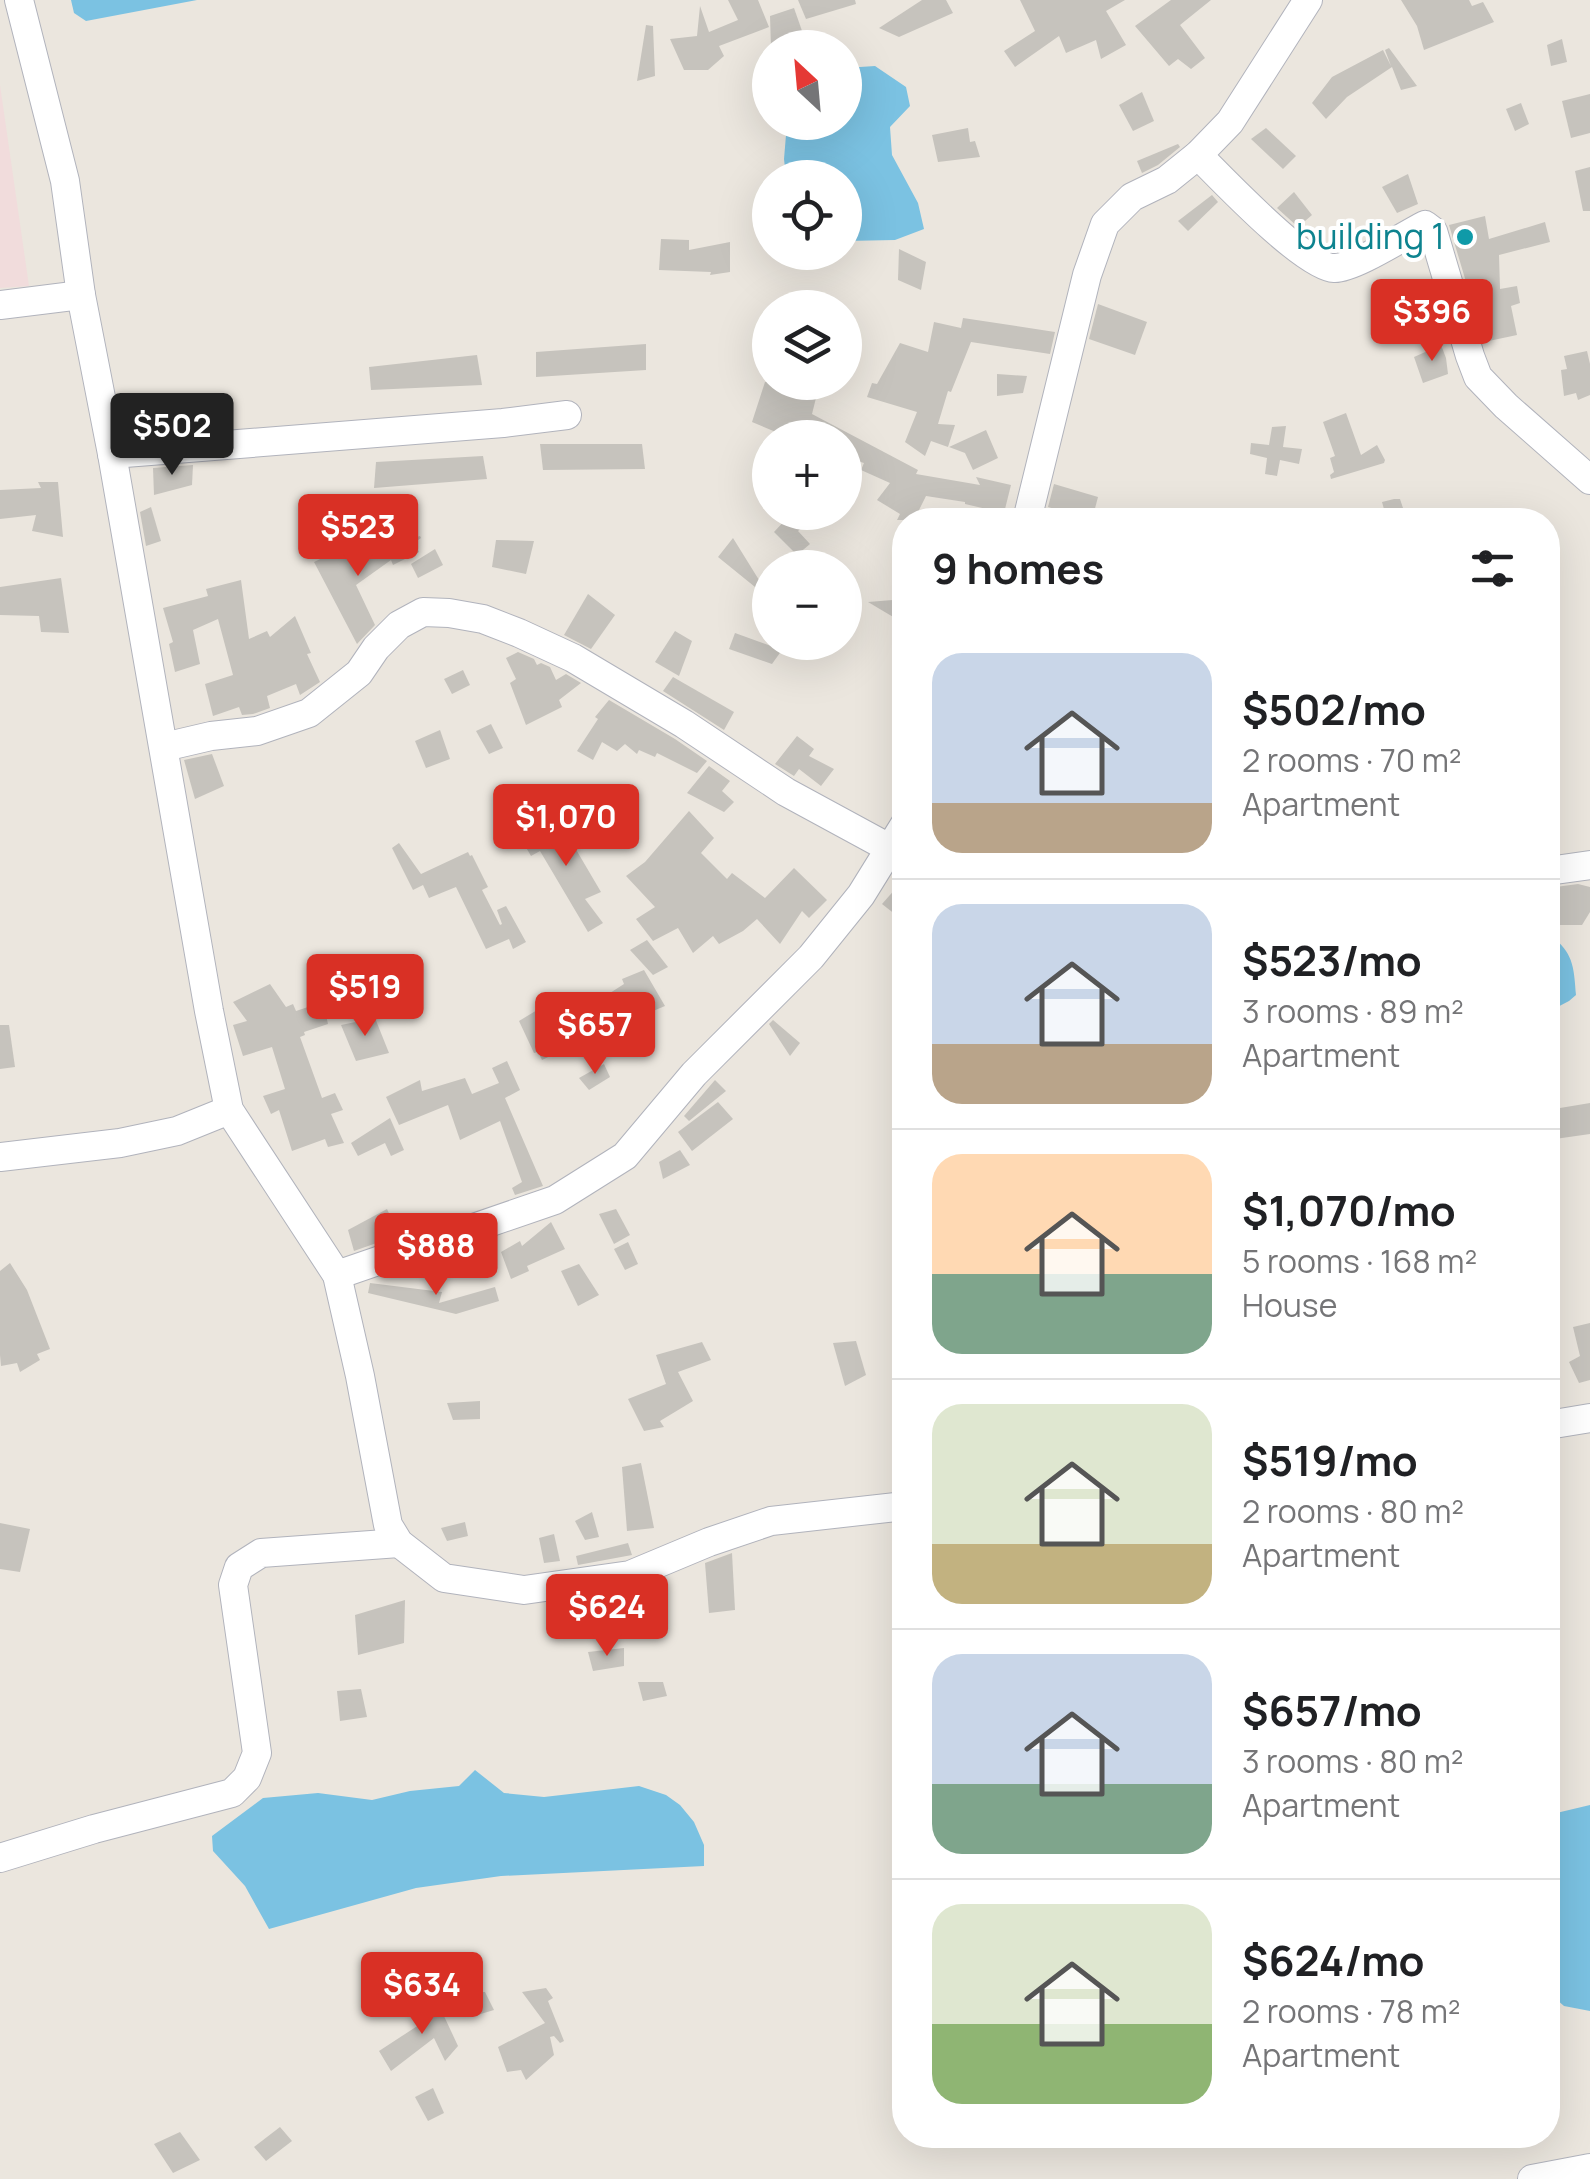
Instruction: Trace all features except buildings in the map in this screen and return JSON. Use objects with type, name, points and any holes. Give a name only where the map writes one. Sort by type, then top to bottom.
[{"type":"street","points":[[19,0],[65,181],[81,295],[229,1110],[337,1275],[388,1525],[399,1543],[444,1578],[524,1590],[630,1575],[771,1521],[892,1507]]},
{"type":"street","points":[[1030,508],[1087,275],[1106,224],[1132,198],[1167,180],[1230,122],[1308,0]]},
{"type":"street","points":[[1198,154],[1260,218],[1322,266],[1350,264],[1424,225],[1430,227],[1478,377],[1590,480]]},
{"type":"street","points":[[0,305],[81,295]]},
{"type":"street","points":[[112,454],[566,416]]},
{"type":"street","points":[[164,747],[257,731],[308,712],[359,673],[376,648],[400,625],[423,612],[449,613],[484,619],[572,658],[684,724],[786,792],[891,850],[811,957],[694,1074],[625,1156],[555,1200],[337,1275]]},
{"type":"street","points":[[1560,869],[1590,865]]},
{"type":"street","points":[[0,1157],[176,1131],[229,1110]]},
{"type":"street","points":[[1560,1424],[1590,1418]]},
{"type":"street","points":[[0,1858],[94,1828],[232,1793],[247,1778],[257,1753],[233,1586],[239,1566],[262,1553],[399,1543]]},
{"type":"street","points":[[1532,2179],[1590,2168]]},
{"type":"shaded area","points":[[0,85],[29,286],[0,288]]},
{"type":"water","points":[[71,0],[197,0],[86,21],[74,13]]},
{"type":"water","points":[[875,66],[906,87],[910,106],[890,127],[892,155],[918,203],[924,229],[895,240],[862,241],[862,160],[784,160],[786,140],[862,140],[862,67]]},
{"type":"water","points":[[1560,944],[1573,971],[1576,995],[1560,1006]]},
{"type":"water","points":[[475,1770],[504,1793],[544,1797],[639,1786],[666,1795],[694,1822],[704,1845],[704,1866],[501,1876],[416,1888],[269,1929],[245,1886],[213,1851],[212,1836],[263,1798],[318,1793],[372,1800],[459,1786]]},
{"type":"water","points":[[1590,1805],[1590,2011],[1560,2002],[1560,1812]]},
{"type":"place","name":"building 1","points":[[1465,237]]}]
